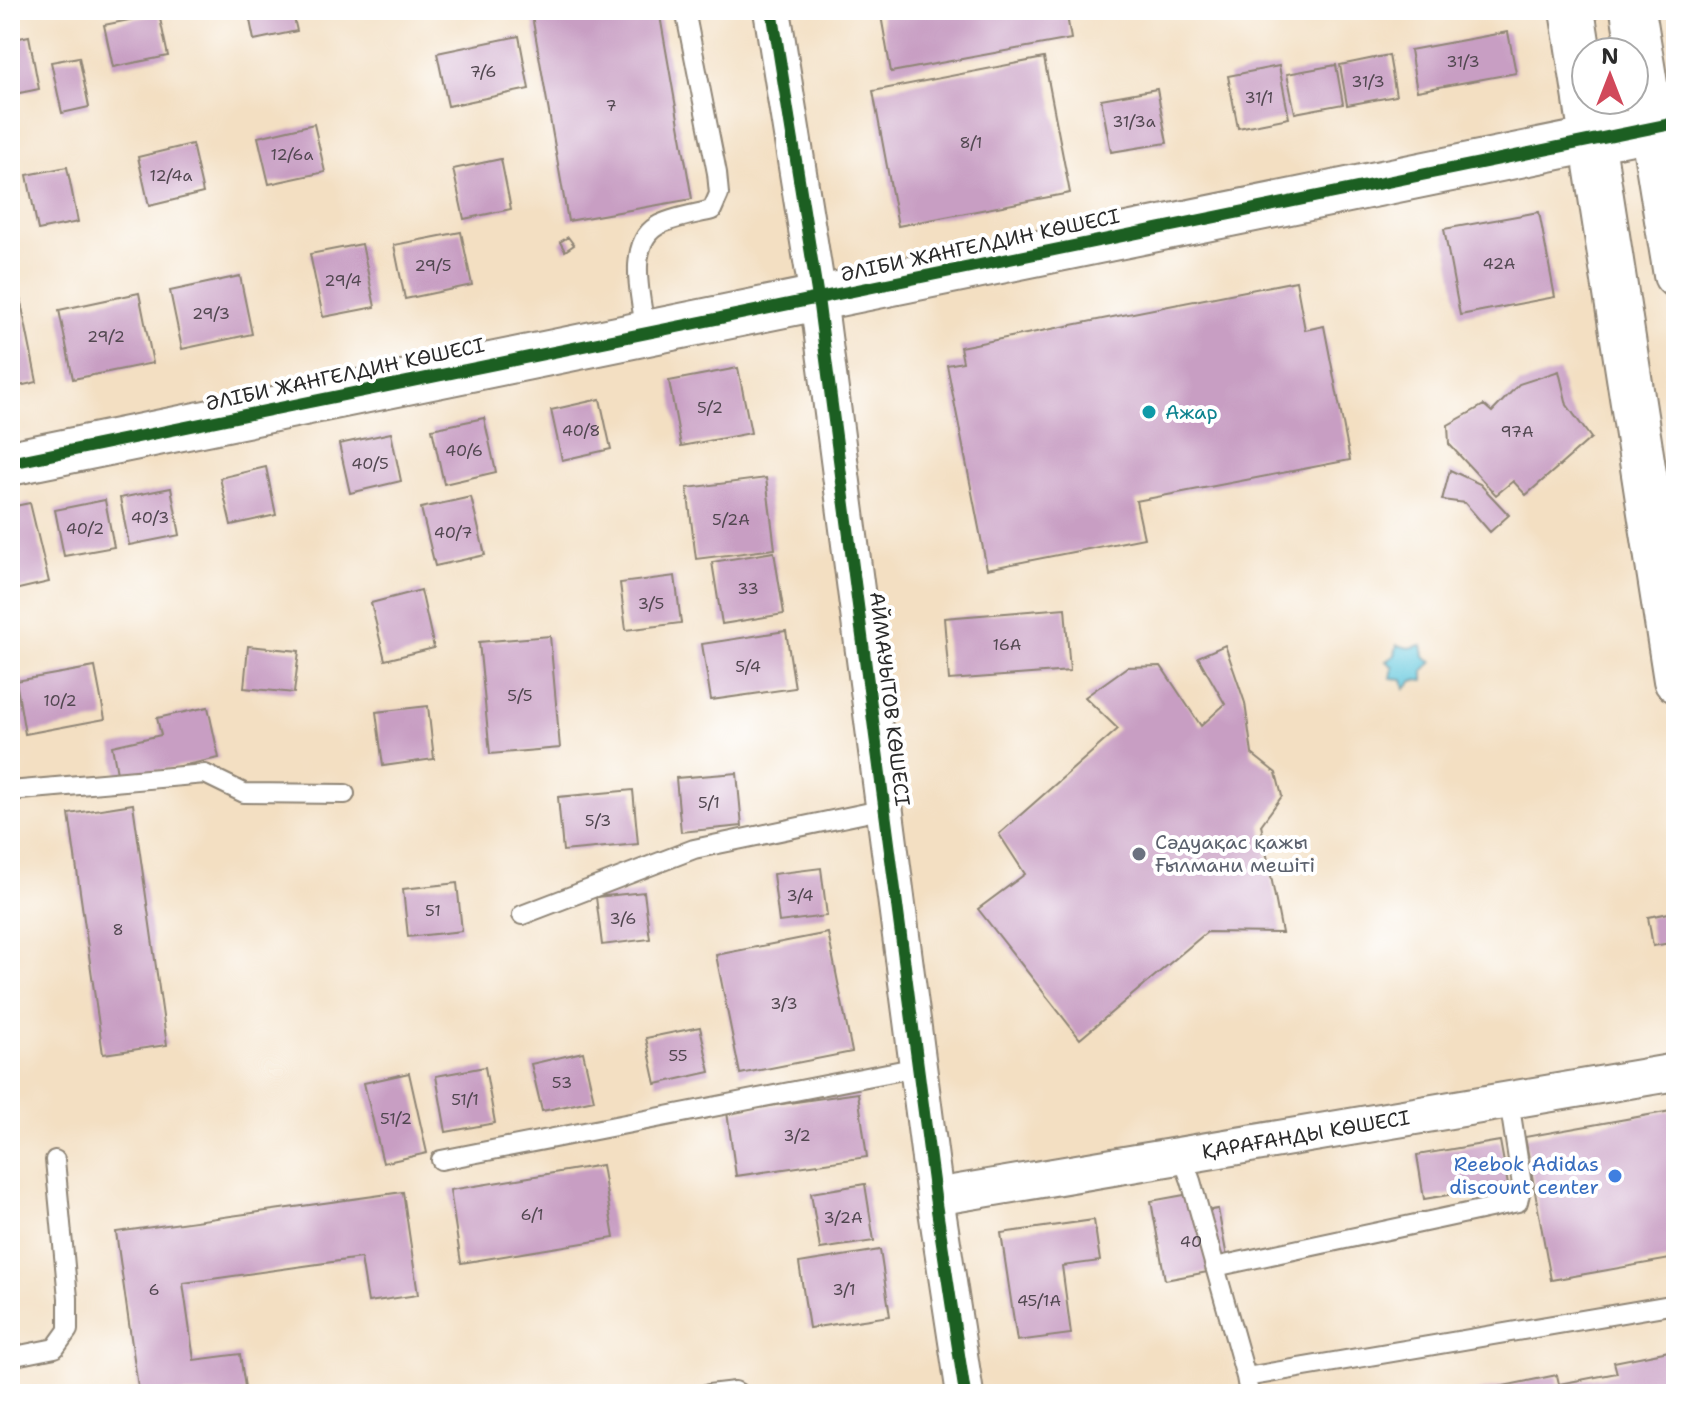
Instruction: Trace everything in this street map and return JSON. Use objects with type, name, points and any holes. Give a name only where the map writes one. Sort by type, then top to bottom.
[{"type":"street","name":"АЙМАУЫТОВ КӨШЕСІ","points":[[772,10],[818,298],[935,1197],[965,1394]]},
{"type":"street","points":[[1572,10],[1576,36]]},
{"type":"street","points":[[1633,10],[1664,126],[1676,275]]},
{"type":"street","name":"ӘЛІБИ ЖАНГЕЛДИН КӨШЕСІ","points":[[10,463],[818,298],[1576,116]]},
{"type":"street","points":[[1588,116],[1676,680]]},
{"type":"street","name":"ӘЛІБИ ЖАНГЕЛДИН КӨШЕСІ","points":[[1606,116],[1664,126]]},
{"type":"street","name":"ҚАРАҒАНДЫ КӨШЕСІ","points":[[935,1197],[1676,1072]]},
{"type":"lane","points":[[646,333],[638,261],[640,243],[657,226],[712,210],[719,194],[685,10]]},
{"type":"lane","points":[[10,791],[205,774],[244,793],[345,794]]},
{"type":"lane","points":[[522,915],[694,849],[885,809]]},
{"type":"lane","points":[[441,1160],[918,1067]]},
{"type":"lane","points":[[1215,1267],[1518,1202],[1522,1185],[1509,1101]]},
{"type":"lane","points":[[1182,1156],[1248,1386],[1676,1304]]},
{"type":"lane","points":[[10,1357],[55,1348],[68,1330],[68,1298],[55,1160]]},
{"type":"lane","points":[[709,1394],[735,1391],[740,1394]]},
{"type":"water","points":[[1397,645],[1409,648],[1422,645],[1424,656],[1432,662],[1424,671],[1424,681],[1414,680],[1405,688],[1403,679],[1391,678],[1393,667],[1386,661],[1395,655]]},
{"type":"building","points":[[248,10],[292,10],[297,31],[254,40]]},
{"type":"building","points":[[531,10],[659,10],[692,199],[568,221]]},
{"type":"building","points":[[880,10],[1066,10],[1071,39],[891,72]]},
{"type":"building","points":[[159,14],[168,56],[113,67],[104,25]]},
{"type":"building","points":[[1508,32],[1516,73],[1417,91],[1410,50]]},
{"type":"building","points":[[29,36],[39,89],[10,95],[10,40]]},
{"type":"building","points":[[519,36],[529,89],[448,106],[437,53]]},
{"type":"building","points":[[1389,55],[1396,96],[1347,105],[1340,65]]},
{"type":"building","points":[[79,57],[89,107],[62,113],[51,62]]},
{"type":"building","points":[[1044,58],[1070,193],[898,226],[873,91]]},
{"type":"building","points":[[1336,65],[1343,104],[1295,113],[1287,74]]},
{"type":"building","points":[[1279,66],[1289,118],[1238,128],[1228,76]]},
{"type":"building","points":[[1157,89],[1167,143],[1111,152],[1101,99]]},
{"type":"building","points":[[314,124],[325,172],[269,184],[258,137]]},
{"type":"building","points":[[192,144],[203,193],[149,206],[138,157]]},
{"type":"building","points":[[501,159],[511,209],[464,219],[453,169]]},
{"type":"building","points":[[67,167],[78,222],[38,230],[27,175]]},
{"type":"building","points":[[1539,212],[1555,297],[1460,315],[1444,229]]},
{"type":"building","points":[[461,232],[472,285],[405,299],[394,245]]},
{"type":"building","points":[[568,237],[574,245],[565,251],[560,242]]},
{"type":"building","points":[[362,244],[375,307],[323,317],[310,254]]},
{"type":"building","points":[[240,276],[252,334],[182,349],[170,291]]},
{"type":"building","name":"Ажар","points":[[1296,281],[1305,330],[1324,326],[1350,460],[1136,501],[1144,538],[987,569],[947,365],[963,362],[960,347]]},
{"type":"building","points":[[17,282],[37,382],[10,388],[10,283]]},
{"type":"building","points":[[139,293],[153,363],[73,379],[59,310]]},
{"type":"building","points":[[738,368],[751,433],[681,446],[669,381]]},
{"type":"building","points":[[1559,371],[1567,405],[1591,438],[1526,495],[1513,481],[1496,495],[1449,444],[1448,425],[1484,405],[1492,412],[1519,384]]},
{"type":"building","points":[[600,399],[611,449],[562,460],[551,410]]},
{"type":"building","points":[[484,418],[496,472],[444,484],[432,429]]},
{"type":"building","points":[[391,433],[401,481],[350,493],[339,444]]},
{"type":"building","points":[[266,467],[276,515],[231,525],[220,478]]},
{"type":"building","points":[[1450,470],[1480,484],[1509,515],[1490,532],[1465,503],[1442,500]]},
{"type":"building","points":[[766,478],[775,549],[696,559],[687,488]]},
{"type":"building","points":[[171,488],[180,535],[129,545],[120,498]]},
{"type":"building","points":[[471,497],[485,555],[435,566],[421,508]]},
{"type":"building","points":[[105,500],[114,547],[64,556],[55,510]]},
{"type":"building","points":[[30,503],[49,582],[10,591],[10,507]]},
{"type":"building","points":[[774,552],[784,614],[722,624],[712,562]]},
{"type":"building","points":[[675,576],[681,623],[626,630],[620,583]]},
{"type":"building","points":[[421,590],[434,648],[385,660],[371,603]]},
{"type":"building","points":[[1065,608],[1070,671],[949,680],[944,618]]},
{"type":"building","points":[[786,631],[795,688],[711,700],[702,644]]},
{"type":"building","points":[[550,636],[560,748],[490,754],[479,642]]},
{"type":"building","name":"Сәдуақас қажы Ғылмани мешіті","points":[[1225,645],[1245,703],[1252,754],[1276,773],[1282,796],[1261,825],[1282,933],[1207,932],[1080,1039],[978,909],[1025,874],[999,834],[1118,729],[1085,697],[1127,667],[1161,666],[1201,726],[1225,704],[1198,657]]},
{"type":"building","points":[[248,646],[299,651],[294,693],[244,688]]},
{"type":"building","points":[[95,667],[105,719],[25,734],[16,681]]},
{"type":"building","points":[[428,706],[434,759],[383,766],[376,712]]},
{"type":"building","points":[[208,707],[219,758],[118,779],[112,746],[161,735],[157,718]]},
{"type":"building","points":[[737,773],[742,826],[681,832],[676,778]]},
{"type":"building","points":[[633,790],[638,844],[563,851],[558,797]]},
{"type":"building","points":[[133,804],[167,1045],[103,1054],[69,814]]},
{"type":"building","points":[[821,868],[827,916],[779,922],[773,874]]},
{"type":"building","points":[[457,883],[462,931],[408,937],[403,889]]},
{"type":"building","points":[[644,892],[650,939],[602,945],[596,897]]},
{"type":"building","points":[[1674,912],[1676,942],[1653,946],[1648,917]]},
{"type":"building","points":[[828,933],[852,1052],[740,1074],[716,955]]},
{"type":"building","points":[[700,1027],[710,1072],[656,1084],[646,1038]]},
{"type":"building","points":[[583,1052],[594,1100],[542,1111],[531,1064]]},
{"type":"building","points":[[485,1067],[495,1123],[446,1132],[436,1076]]},
{"type":"building","points":[[409,1073],[427,1153],[383,1163],[364,1083]]},
{"type":"building","points":[[858,1093],[867,1157],[736,1176],[727,1112]]},
{"type":"building","points":[[1671,1111],[1676,1137],[1676,1258],[1551,1280],[1525,1137]]},
{"type":"building","points":[[1500,1141],[1508,1185],[1424,1199],[1417,1155]]},
{"type":"building","points":[[602,1165],[614,1238],[461,1263],[450,1190]]},
{"type":"building","points":[[865,1184],[874,1241],[820,1249],[811,1193]]},
{"type":"building","points":[[403,1192],[418,1295],[368,1302],[361,1258],[183,1283],[194,1360],[240,1354],[246,1394],[139,1394],[116,1232]]},
{"type":"building","points":[[1190,1194],[1193,1213],[1218,1209],[1229,1268],[1165,1280],[1151,1201]]},
{"type":"building","points":[[1094,1220],[1100,1261],[1062,1266],[1071,1334],[1017,1341],[1001,1233]]},
{"type":"building","points":[[880,1250],[890,1316],[809,1328],[799,1263]]},
{"type":"building","points":[[1669,1351],[1676,1394],[1464,1394],[1557,1375],[1559,1384],[1617,1373],[1614,1362]]},
{"type":"cycle path","points":[[772,10],[818,298],[935,1197],[965,1394]]},
{"type":"cycle path","points":[[10,463],[1676,123]]},
{"type":"place","name":"Ажар","points":[[1149,412]]},
{"type":"place","name":"Сәдуақас қажы Ғылмани мешіті","points":[[1139,854]]},
{"type":"place","name":"Reebok Adidas discount center","points":[[1615,1176]]}]
